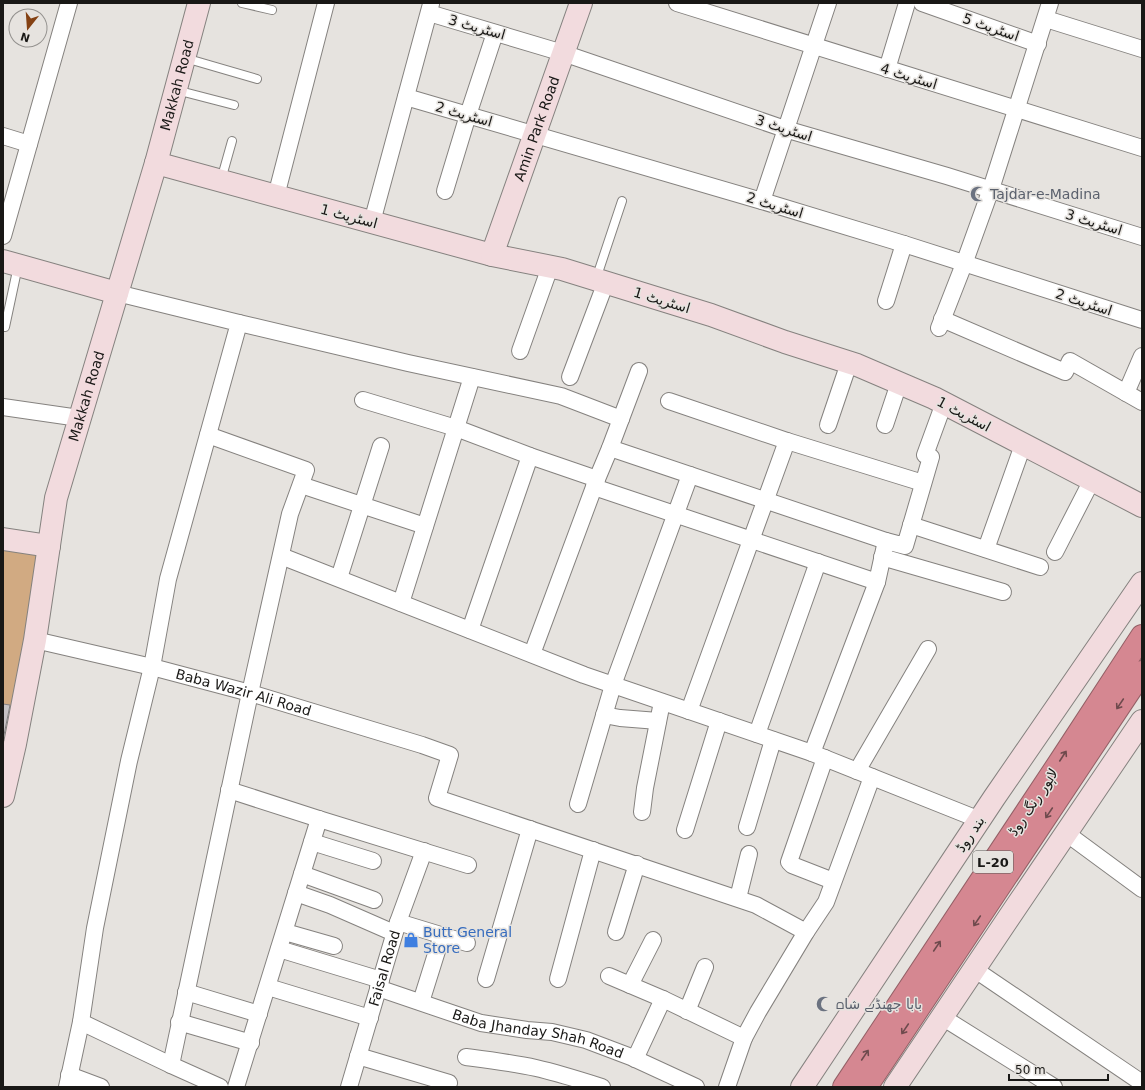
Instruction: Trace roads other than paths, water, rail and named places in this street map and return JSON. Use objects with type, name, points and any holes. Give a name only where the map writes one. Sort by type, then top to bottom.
[{"type":"highway","name":"لاہور رنگ روڈ","points":[[844,1087],[1142,636]]},
{"type":"highway","name":"لاہور رنگ روڈ","points":[[866,1087],[1142,672]]},
{"type":"street","points":[[3,236],[69,3]]},
{"type":"street","name":"Makkah Road","points":[[3,796],[9,743],[35,640],[56,498],[156,163],[199,3]]},
{"type":"street","points":[[276,196],[326,3]]},
{"type":"street","name":"Amin Park Road","points":[[492,255],[581,3]]},
{"type":"street","name":"اسٹریٹ 4","points":[[677,3],[1142,148]]},
{"type":"street","points":[[762,201],[828,3]]},
{"type":"street","points":[[887,69],[907,3]]},
{"type":"street","name":"اسٹریٹ 5","points":[[922,3],[1038,44]]},
{"type":"street","points":[[1050,3],[991,189],[941,323],[1065,372],[1070,361],[1142,402]]},
{"type":"street","points":[[372,222],[430,8]]},
{"type":"street","name":"اسٹریٹ 3","points":[[430,8],[495,33],[563,53],[785,129],[991,189],[1142,237]]},
{"type":"street","points":[[1046,19],[1142,49]]},
{"type":"street","points":[[445,191],[495,33]]},
{"type":"street","name":"اسٹریٹ 2","points":[[406,97],[904,244],[1142,320]]},
{"type":"street","points":[[3,136],[29,144]]},
{"type":"street","name":"اسٹریٹ 1","points":[[156,163],[492,255],[550,267],[601,281],[710,315],[849,363],[944,403],[1142,506]]},
{"type":"street","points":[[886,301],[904,244]]},
{"type":"street","points":[[11,263],[117,293],[239,323],[408,363],[561,396],[621,419]]},
{"type":"street","points":[[520,351],[550,267]]},
{"type":"street","points":[[570,377],[601,281]]},
{"type":"street","points":[[101,1087],[68,1081],[81,1022],[96,920],[129,761],[152,667],[168,579],[239,323]]},
{"type":"street","points":[[1126,393],[1142,356]]},
{"type":"street","points":[[828,426],[849,363]]},
{"type":"street","points":[[532,654],[595,483],[639,371]]},
{"type":"street","points":[[401,603],[472,377]]},
{"type":"street","points":[[885,425],[899,383]]},
{"type":"street","points":[[363,400],[456,428],[676,515],[877,582]]},
{"type":"street","points":[[669,400],[787,441],[923,484]]},
{"type":"street","points":[[610,448],[765,501],[905,546],[931,457],[925,455],[944,403]]},
{"type":"street","points":[[3,407],[79,418]]},
{"type":"street","points":[[171,1065],[229,790],[290,514],[306,470],[208,435]]},
{"type":"street","points":[[690,711],[787,441]]},
{"type":"street","points":[[986,548],[1023,445]]},
{"type":"street","points":[[339,578],[381,446]]},
{"type":"street","points":[[470,630],[530,456]]},
{"type":"street","points":[[578,804],[613,685],[690,475]]},
{"type":"street","points":[[1055,552],[1092,480]]},
{"type":"street","points":[[301,485],[425,526]]},
{"type":"street","points":[[911,525],[1040,566]]},
{"type":"street","points":[[3,538],[49,546]]},
{"type":"street","points":[[834,881],[792,865],[790,862],[819,756],[877,582],[886,541]]},
{"type":"street","points":[[281,556],[613,685],[819,756],[980,820]]},
{"type":"street","points":[[882,557],[1003,592]]},
{"type":"street","points":[[757,734],[818,562]]},
{"type":"street","name":"بند روڈ","points":[[802,1087],[980,820],[1142,583]]},
{"type":"street","name":"Baba Wazir Ali Road","points":[[35,640],[152,667],[250,693],[422,745],[450,755],[437,798],[530,829]]},
{"type":"street","points":[[857,771],[928,648]]},
{"type":"street","points":[[642,812],[662,702]]},
{"type":"street","points":[[604,714],[620,718],[658,721]]},
{"type":"street","points":[[685,830],[719,721]]},
{"type":"street","points":[[896,1087],[974,969],[1142,722]]},
{"type":"street","points":[[747,827],[774,740]]},
{"type":"street","points":[[727,1087],[744,1038],[806,932],[826,902],[872,777]]},
{"type":"street","points":[[229,790],[468,865]]},
{"type":"street","points":[[236,1087],[319,819]]},
{"type":"street","points":[[486,979],[530,829],[756,904],[806,932]]},
{"type":"street","points":[[1066,834],[1142,889]]},
{"type":"street","points":[[312,842],[373,861]]},
{"type":"street","points":[[558,979],[593,850]]},
{"type":"street","name":"Faisal Road","points":[[349,1087],[396,928],[424,851]]},
{"type":"street","points":[[738,898],[750,854]]},
{"type":"street","points":[[616,932],[637,864]]},
{"type":"street","points":[[302,874],[374,900]]},
{"type":"street","points":[[296,893],[396,928],[442,935],[467,943]]},
{"type":"street","points":[[284,932],[334,946]]},
{"type":"street","points":[[421,1002],[442,935]]},
{"type":"street","points":[[630,985],[653,940]]},
{"type":"street","name":"Baba Jhanday Shah Road","points":[[279,949],[380,984],[421,1002],[481,1023],[526,1030],[552,1032],[586,1040],[635,1059],[696,1087]]},
{"type":"street","points":[[687,1011],[705,967]]},
{"type":"street","points":[[974,969],[1142,1083]]},
{"type":"street","points":[[609,976],[744,1038]]},
{"type":"street","points":[[268,987],[370,1018]]},
{"type":"street","points":[[186,992],[259,1014]]},
{"type":"street","points":[[635,1059],[662,1000]]},
{"type":"street","points":[[942,1017],[1054,1087]]},
{"type":"street","points":[[81,1022],[220,1087]]},
{"type":"street","points":[[180,1022],[250,1043]]},
{"type":"street","points":[[358,1056],[449,1083]]},
{"type":"street","points":[[466,1057],[500,1061],[536,1068],[602,1087]]},
{"type":"lane","points":[[242,3],[272,10]]},
{"type":"lane","points":[[184,58],[257,79]]},
{"type":"lane","points":[[175,90],[234,105]]},
{"type":"lane","points":[[221,181],[232,141]]},
{"type":"lane","points":[[601,281],[622,201]]},
{"type":"lane","points":[[5,327],[11,263]]},
{"type":"place","name":"Tajdar-e-Madina","points":[[978,194]]},
{"type":"place","name":"Butt General Store","points":[[411,940]]},
{"type":"place","name":"بابا جھنڈے شاہ","points":[[824,1004]]}]
